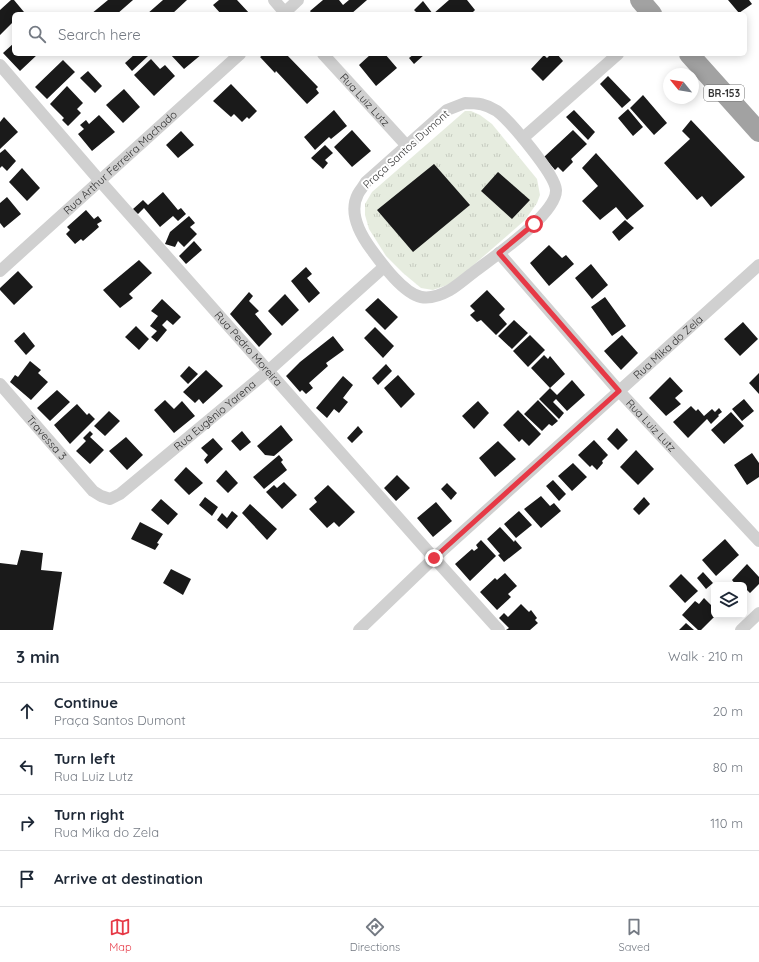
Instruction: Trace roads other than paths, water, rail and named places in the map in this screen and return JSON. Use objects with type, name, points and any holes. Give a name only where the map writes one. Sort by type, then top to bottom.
[{"type":"highway","points":[[640,0],[650,12]]},
{"type":"highway","name":"BR-153","points":[[690,56],[759,132]]},
{"type":"street","points":[[274,0],[283,12]]},
{"type":"street","points":[[287,12],[298,0]]},
{"type":"street","name":"Rua Arthur Ferreira Machado","points":[[0,271],[238,56]]},
{"type":"street","name":"Rua Luiz Lutz","points":[[325,56],[407,146]]},
{"type":"street","points":[[523,138],[616,56]]},
{"type":"street","name":"Rua Pedro Moreira","points":[[0,65],[100,181],[499,630]]},
{"type":"street","name":"Praça Santos Dumont","points":[[466,103],[481,103],[497,111],[523,138],[550,176],[556,190],[552,203],[534,224],[450,290],[433,297],[420,297],[407,290],[384,267],[363,238],[354,214],[357,195],[366,182],[447,110],[466,103]]},
{"type":"street","name":"Rua Luiz Lutz","points":[[499,253],[619,391],[759,541]]},
{"type":"street","name":"Rua Mika do Zela","points":[[359,630],[434,558],[759,265]]},
{"type":"street","name":"Rua Eugênio Yarena","points":[[93,491],[110,499],[120,494],[268,371],[384,267]]},
{"type":"street","name":"Travessa 3","points":[[0,384],[93,491]]},
{"type":"street","points":[[741,630],[759,614]]}]
